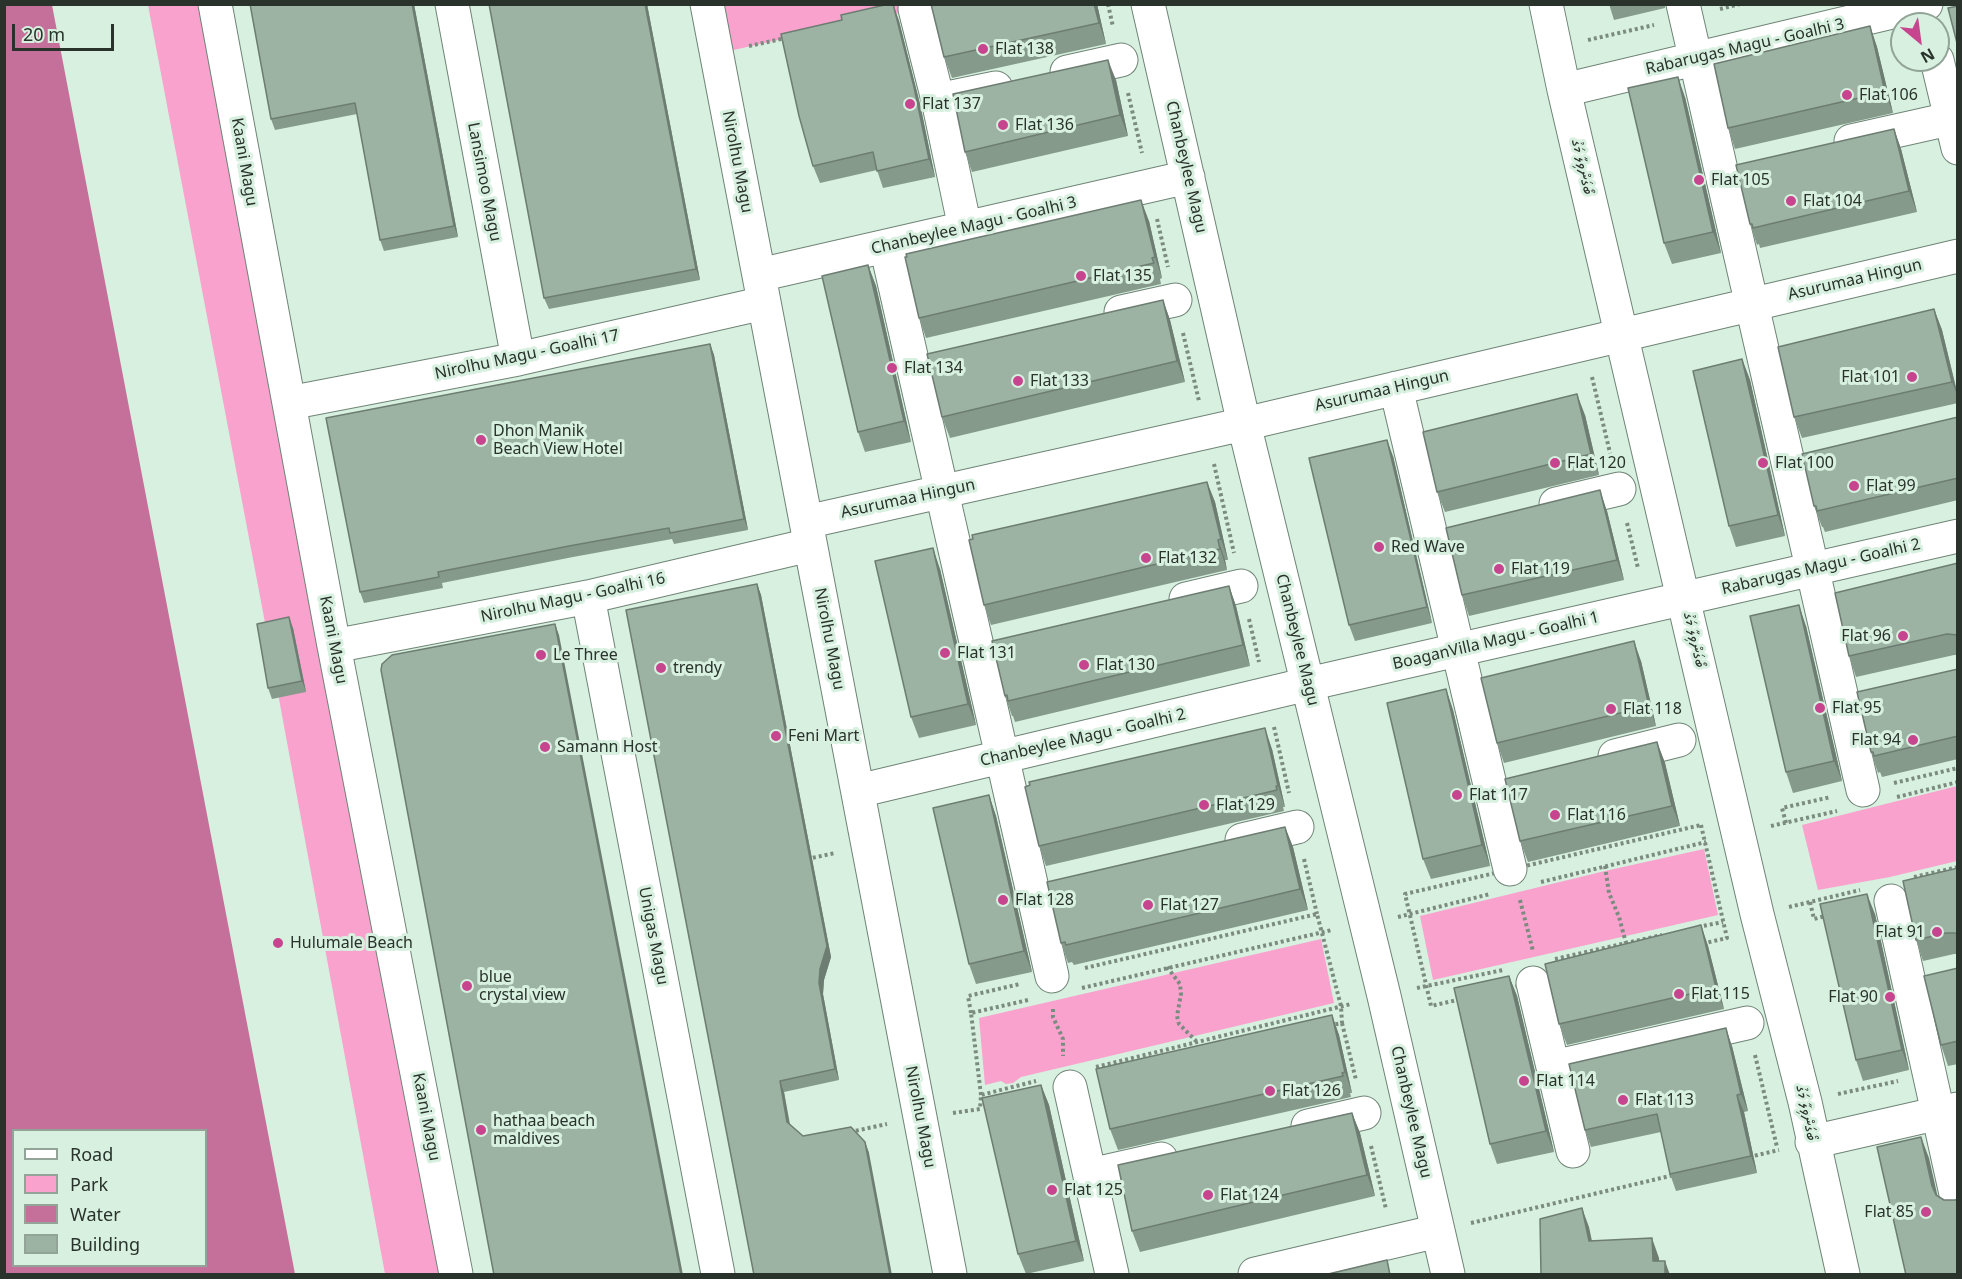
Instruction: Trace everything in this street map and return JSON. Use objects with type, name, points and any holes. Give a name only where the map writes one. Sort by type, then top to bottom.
[{"type":"street","name":"Kaani Magu","points":[[215,4],[334,646],[456,1275]]},
{"type":"street","name":"Lansimoo Magu","points":[[452,4],[518,359]]},
{"type":"street","name":"Nirolhu Magu","points":[[707,4],[950,1275]]},
{"type":"street","name":"Chanbeylee Magu","points":[[1148,4],[1244,424],[1384,996],[1449,1275]]},
{"type":"street","name":"ބޯގަންވިލާ މަގު","points":[[1546,4],[1564,90],[1843,1275]]},
{"type":"street","name":"Rabarugas Magu - Goalhi 3","points":[[1564,90],[1925,5]]},
{"type":"street","points":[[915,9],[938,100],[965,228]]},
{"type":"street","points":[[1684,11],[1695,59],[1733,168],[1753,304],[1799,458],[1812,569],[1865,799]]},
{"type":"street","points":[[938,100],[1121,60]]},
{"type":"street","points":[[1825,147],[1955,128],[1940,72]]},
{"type":"street","name":"Chanbeylee Magu - Goalhi 3","points":[[761,289],[886,246],[1188,177]]},
{"type":"street","points":[[886,246],[1002,757],[1044,886],[1054,992]]},
{"type":"street","name":"Asurumaa Hingun","points":[[808,533],[942,492],[1244,424],[1958,256]]},
{"type":"street","name":"Nirolhu Magu - Goalhi 17","points":[[289,403],[518,359],[761,289]]},
{"type":"street","points":[[1095,318],[1175,300]]},
{"type":"street","points":[[912,361],[946,353]]},
{"type":"street","points":[[1396,388],[1515,884]]},
{"type":"street","points":[[1530,511],[1619,489]]},
{"type":"street","points":[[1431,535],[1464,527]]},
{"type":"street","name":"Nirolhu Magu - Goalhi 16","points":[[334,646],[588,597],[808,533]]},
{"type":"street","name":"Rabarugas Magu - Goalhi 2","points":[[1684,598],[1958,536]]},
{"type":"street","points":[[1161,605],[1242,586]]},
{"type":"street","name":"Unigas Magu","points":[[588,597],[718,1275]]},
{"type":"street","name":"BoaganVilla Magu - Goalhi 1","points":[[1308,684],[1684,598]]},
{"type":"street","points":[[977,648],[1011,640]]},
{"type":"street","name":"Chanbeylee Magu - Goalhi 2","points":[[858,791],[1308,684]]},
{"type":"street","points":[[1842,699],[1876,691]]},
{"type":"street","points":[[1590,762],[1679,740]]},
{"type":"street","points":[[1490,786],[1524,778]]},
{"type":"street","points":[[1216,846],[1297,827]]},
{"type":"street","points":[[1890,889],[1924,980],[1930,1074],[1947,1111],[1958,1203]]},
{"type":"street","points":[[1531,967],[1573,1151]]},
{"type":"street","points":[[1553,1067],[1747,1023]]},
{"type":"street","points":[[1064,1076],[1090,1175],[1112,1275]]},
{"type":"street","points":[[1812,1142],[1947,1111]]},
{"type":"street","points":[[1284,1131],[1364,1113]]},
{"type":"street","points":[[1090,1175],[1192,1152]]},
{"type":"street","points":[[1256,1275],[1438,1231]]},
{"type":"path","points":[[1555,48],[1684,11],[1740,4]]},
{"type":"path","points":[[716,54],[786,38]]},
{"type":"path","points":[[1669,934],[1531,967],[1431,1006],[1405,894],[1515,884],[1605,866],[1739,834],[1865,799],[1958,782]]},
{"type":"path","points":[[971,1013],[1054,992],[1409,914],[1515,884],[1701,825],[1727,938],[1531,967],[1426,986],[981,1095]]},
{"type":"path","points":[[801,860],[868,847]]},
{"type":"path","points":[[1605,866],[1609,893],[1620,918],[1626,943]]},
{"type":"path","points":[[1690,929],[1890,889],[1958,867]]},
{"type":"path","points":[[1515,884],[1532,941],[1531,967]]},
{"type":"path","points":[[980,1109],[981,1095],[968,996],[1054,992],[1317,914],[1341,1006],[1342,1023],[1331,1025]]},
{"type":"path","points":[[1167,967],[1180,984],[1181,994],[1177,1016],[1179,1024],[1197,1041]]},
{"type":"path","points":[[1054,992],[1053,1017],[1063,1039],[1064,1076]]},
{"type":"path","points":[[1804,1102],[1930,1074]]},
{"type":"path","points":[[842,1134],[991,1106]]},
{"type":"path","points":[[1743,1158],[1812,1142]]},
{"type":"path","points":[[1438,1231],[1676,1174]]},
{"type":"green space","points":[[707,4],[933,5],[716,54]]},
{"type":"green space","points":[[148,5],[210,5],[456,1274],[385,1274]]},
{"type":"green space","points":[[1957,786],[1957,861],[1890,877],[1818,890],[1802,825]]},
{"type":"green space","points":[[1704,849],[1718,915],[1433,980],[1420,916]]},
{"type":"green space","points":[[1321,939],[1334,1003],[1021,1077],[1013,1083],[1006,1084],[1001,1081],[985,1085],[979,1018]]},
{"type":"water","points":[[52,4],[295,1274],[5,1274],[4,5]]},
{"type":"building","points":[[250,4],[412,4],[454,226],[380,240],[355,103],[271,119]]},
{"type":"building","points":[[489,4],[645,4],[696,269],[544,298]]},
{"type":"building","points":[[893,4],[929,159],[877,171],[873,152],[813,166],[799,116],[781,34],[842,20],[841,15]]},
{"type":"building","name":"Flat 138","points":[[931,4],[1094,4],[1099,23],[944,57]]},
{"type":"building","points":[[1958,6],[1958,47],[1950,12],[1948,8]]},
{"type":"building","name":"Flat 106","points":[[1870,26],[1885,92],[1728,128],[1714,64]]},
{"type":"building","name":"Flat 136","points":[[1108,60],[1120,115],[965,152],[953,94]]},
{"type":"building","name":"Flat 105","points":[[1678,77],[1713,232],[1664,243],[1628,88]]},
{"type":"building","points":[[1894,129],[1909,191],[1753,228],[1750,224],[1736,165]]},
{"type":"building","points":[[1141,200],[1155,257],[1152,258],[1154,263],[919,318],[906,254]]},
{"type":"building","name":"Flat 134","points":[[868,265],[904,421],[858,432],[822,276]]},
{"type":"building","points":[[1163,300],[1177,361],[942,417],[927,354]]},
{"type":"building","name":"Flat 101","points":[[1934,309],[1952,382],[1794,417],[1778,347]]},
{"type":"building","points":[[710,344],[744,519],[670,533],[669,528],[569,546],[438,572],[439,577],[360,592],[326,418]]},
{"type":"building","name":"Flat 100","points":[[1742,359],[1778,515],[1729,526],[1693,371]]},
{"type":"building","points":[[1577,394],[1591,454],[1437,492],[1423,432]]},
{"type":"building","name":"Flat 99","points":[[1958,417],[1958,478],[1817,511],[1802,454]]},
{"type":"building","name":"Red Wave","points":[[1387,440],[1427,607],[1349,625],[1309,458]]},
{"type":"building","name":"Flat 132","points":[[1207,482],[1221,539],[1218,540],[1220,549],[984,605],[969,540],[973,539],[972,535]]},
{"type":"building","points":[[1600,490],[1617,560],[1462,595],[1446,528]]},
{"type":"building","name":"Flat 131","points":[[933,548],[968,704],[911,717],[875,561]]},
{"type":"building","points":[[1958,563],[1958,635],[1947,634],[1849,656],[1835,593]]},
{"type":"building","points":[[757,584],[827,946],[820,969],[819,983],[835,1069],[780,1081],[787,1122],[803,1136],[851,1127],[865,1142],[890,1275],[754,1275],[626,610]]},
{"type":"building","points":[[1229,586],[1243,645],[1008,701],[1007,695],[1005,696],[992,641]]},
{"type":"building","name":"Flat 95","points":[[1799,605],[1834,761],[1786,772],[1750,616]]},
{"type":"building","points":[[289,617],[302,681],[268,688],[257,624]]},
{"type":"building","points":[[555,624],[681,1275],[494,1275],[381,670],[382,664],[392,655]]},
{"type":"building","name":"Flat 118","points":[[1634,641],[1649,706],[1497,743],[1481,678]]},
{"type":"building","points":[[1958,669],[1958,736],[1874,756],[1871,752],[1857,692]]},
{"type":"building","name":"Flat 117","points":[[1446,689],[1482,845],[1423,859],[1387,703]]},
{"type":"building","points":[[1265,728],[1277,790],[1039,846],[1025,787],[1030,785],[1029,782]]},
{"type":"building","points":[[1657,742],[1672,806],[1520,841],[1505,779]]},
{"type":"building","name":"Flat 128","points":[[989,795],[1024,951],[969,964],[933,808]]},
{"type":"building","points":[[1285,827],[1300,889],[1066,945],[1065,942],[1061,943],[1047,882]]},
{"type":"building","points":[[1958,868],[1958,935],[1946,933],[1916,940],[1903,881]]},
{"type":"building","name":"Flat 90","points":[[1867,894],[1902,1050],[1856,1060],[1820,904]]},
{"type":"building","points":[[1701,925],[1716,988],[1559,1024],[1545,964]]},
{"type":"building","points":[[1958,968],[1958,1041],[1941,1045],[1924,976]]},
{"type":"building","name":"Flat 114","points":[[1509,976],[1546,1131],[1490,1144],[1454,988]]},
{"type":"building","points":[[1332,1015],[1345,1072],[1342,1073],[1343,1076],[1110,1129],[1096,1069]]},
{"type":"building","points":[[1726,1028],[1741,1094],[1737,1095],[1751,1156],[1670,1174],[1657,1114],[1585,1130],[1569,1064]]},
{"type":"building","name":"Flat 125","points":[[1041,1085],[1076,1241],[1018,1254],[982,1098]]},
{"type":"building","points":[[1352,1113],[1367,1175],[1132,1231],[1118,1165]]},
{"type":"building","name":"Flat 85","points":[[1921,1137],[1936,1195],[1944,1200],[1958,1199],[1958,1275],[1906,1275],[1877,1147]]},
{"type":"building","points":[[1582,1208],[1589,1241],[1652,1238],[1653,1261],[1665,1261],[1665,1275],[1541,1275],[1540,1219]]},
{"type":"building","points":[[1387,1260],[1390,1275],[1324,1275]]},
{"type":"place","name":"Flat 138","points":[[983,49]]},
{"type":"place","name":"Flat 106","points":[[1847,95]]},
{"type":"place","name":"Flat 137","points":[[910,104]]},
{"type":"place","name":"Flat 136","points":[[1003,125]]},
{"type":"place","name":"Flat 105","points":[[1699,180]]},
{"type":"place","name":"Flat 104","points":[[1791,201]]},
{"type":"place","name":"Flat 135","points":[[1081,276]]},
{"type":"place","name":"Flat 134","points":[[892,368]]},
{"type":"place","name":"Flat 101","points":[[1912,377]]},
{"type":"place","name":"Flat 133","points":[[1018,381]]},
{"type":"place","name":"Dhon Manik Beach View Hotel","points":[[481,440]]},
{"type":"place","name":"Flat 120","points":[[1555,463]]},
{"type":"place","name":"Flat 100","points":[[1763,463]]},
{"type":"place","name":"Flat 99","points":[[1854,486]]},
{"type":"place","name":"Red Wave","points":[[1379,547]]},
{"type":"place","name":"Flat 132","points":[[1146,558]]},
{"type":"place","name":"Flat 119","points":[[1499,569]]},
{"type":"place","name":"Flat 96","points":[[1903,636]]},
{"type":"place","name":"Flat 131","points":[[945,653]]},
{"type":"place","name":"Le Three","points":[[541,655]]},
{"type":"place","name":"Flat 130","points":[[1084,665]]},
{"type":"place","name":"trendy","points":[[661,668]]},
{"type":"place","name":"Flat 95","points":[[1820,708]]},
{"type":"place","name":"Flat 118","points":[[1611,709]]},
{"type":"place","name":"Feni Mart","points":[[776,736]]},
{"type":"place","name":"Flat 94","points":[[1913,740]]},
{"type":"place","name":"Samann Host","points":[[545,747]]},
{"type":"place","name":"Flat 117","points":[[1457,795]]},
{"type":"place","name":"Flat 129","points":[[1204,805]]},
{"type":"place","name":"Flat 116","points":[[1555,815]]},
{"type":"place","name":"Flat 128","points":[[1003,900]]},
{"type":"place","name":"Flat 127","points":[[1148,905]]},
{"type":"place","name":"Flat 91","points":[[1937,932]]},
{"type":"place","name":"Hulumale Beach","points":[[278,943]]},
{"type":"place","name":"blue crystal view","points":[[467,986]]},
{"type":"place","name":"Flat 115","points":[[1679,994]]},
{"type":"place","name":"Flat 90","points":[[1890,997]]},
{"type":"place","name":"Flat 114","points":[[1524,1081]]},
{"type":"place","name":"Flat 126","points":[[1270,1091]]},
{"type":"place","name":"Flat 113","points":[[1623,1100]]},
{"type":"place","name":"hathaa beach maldives","points":[[481,1130]]},
{"type":"place","name":"Flat 125","points":[[1052,1190]]},
{"type":"place","name":"Flat 124","points":[[1208,1195]]},
{"type":"place","name":"Flat 85","points":[[1926,1212]]}]
